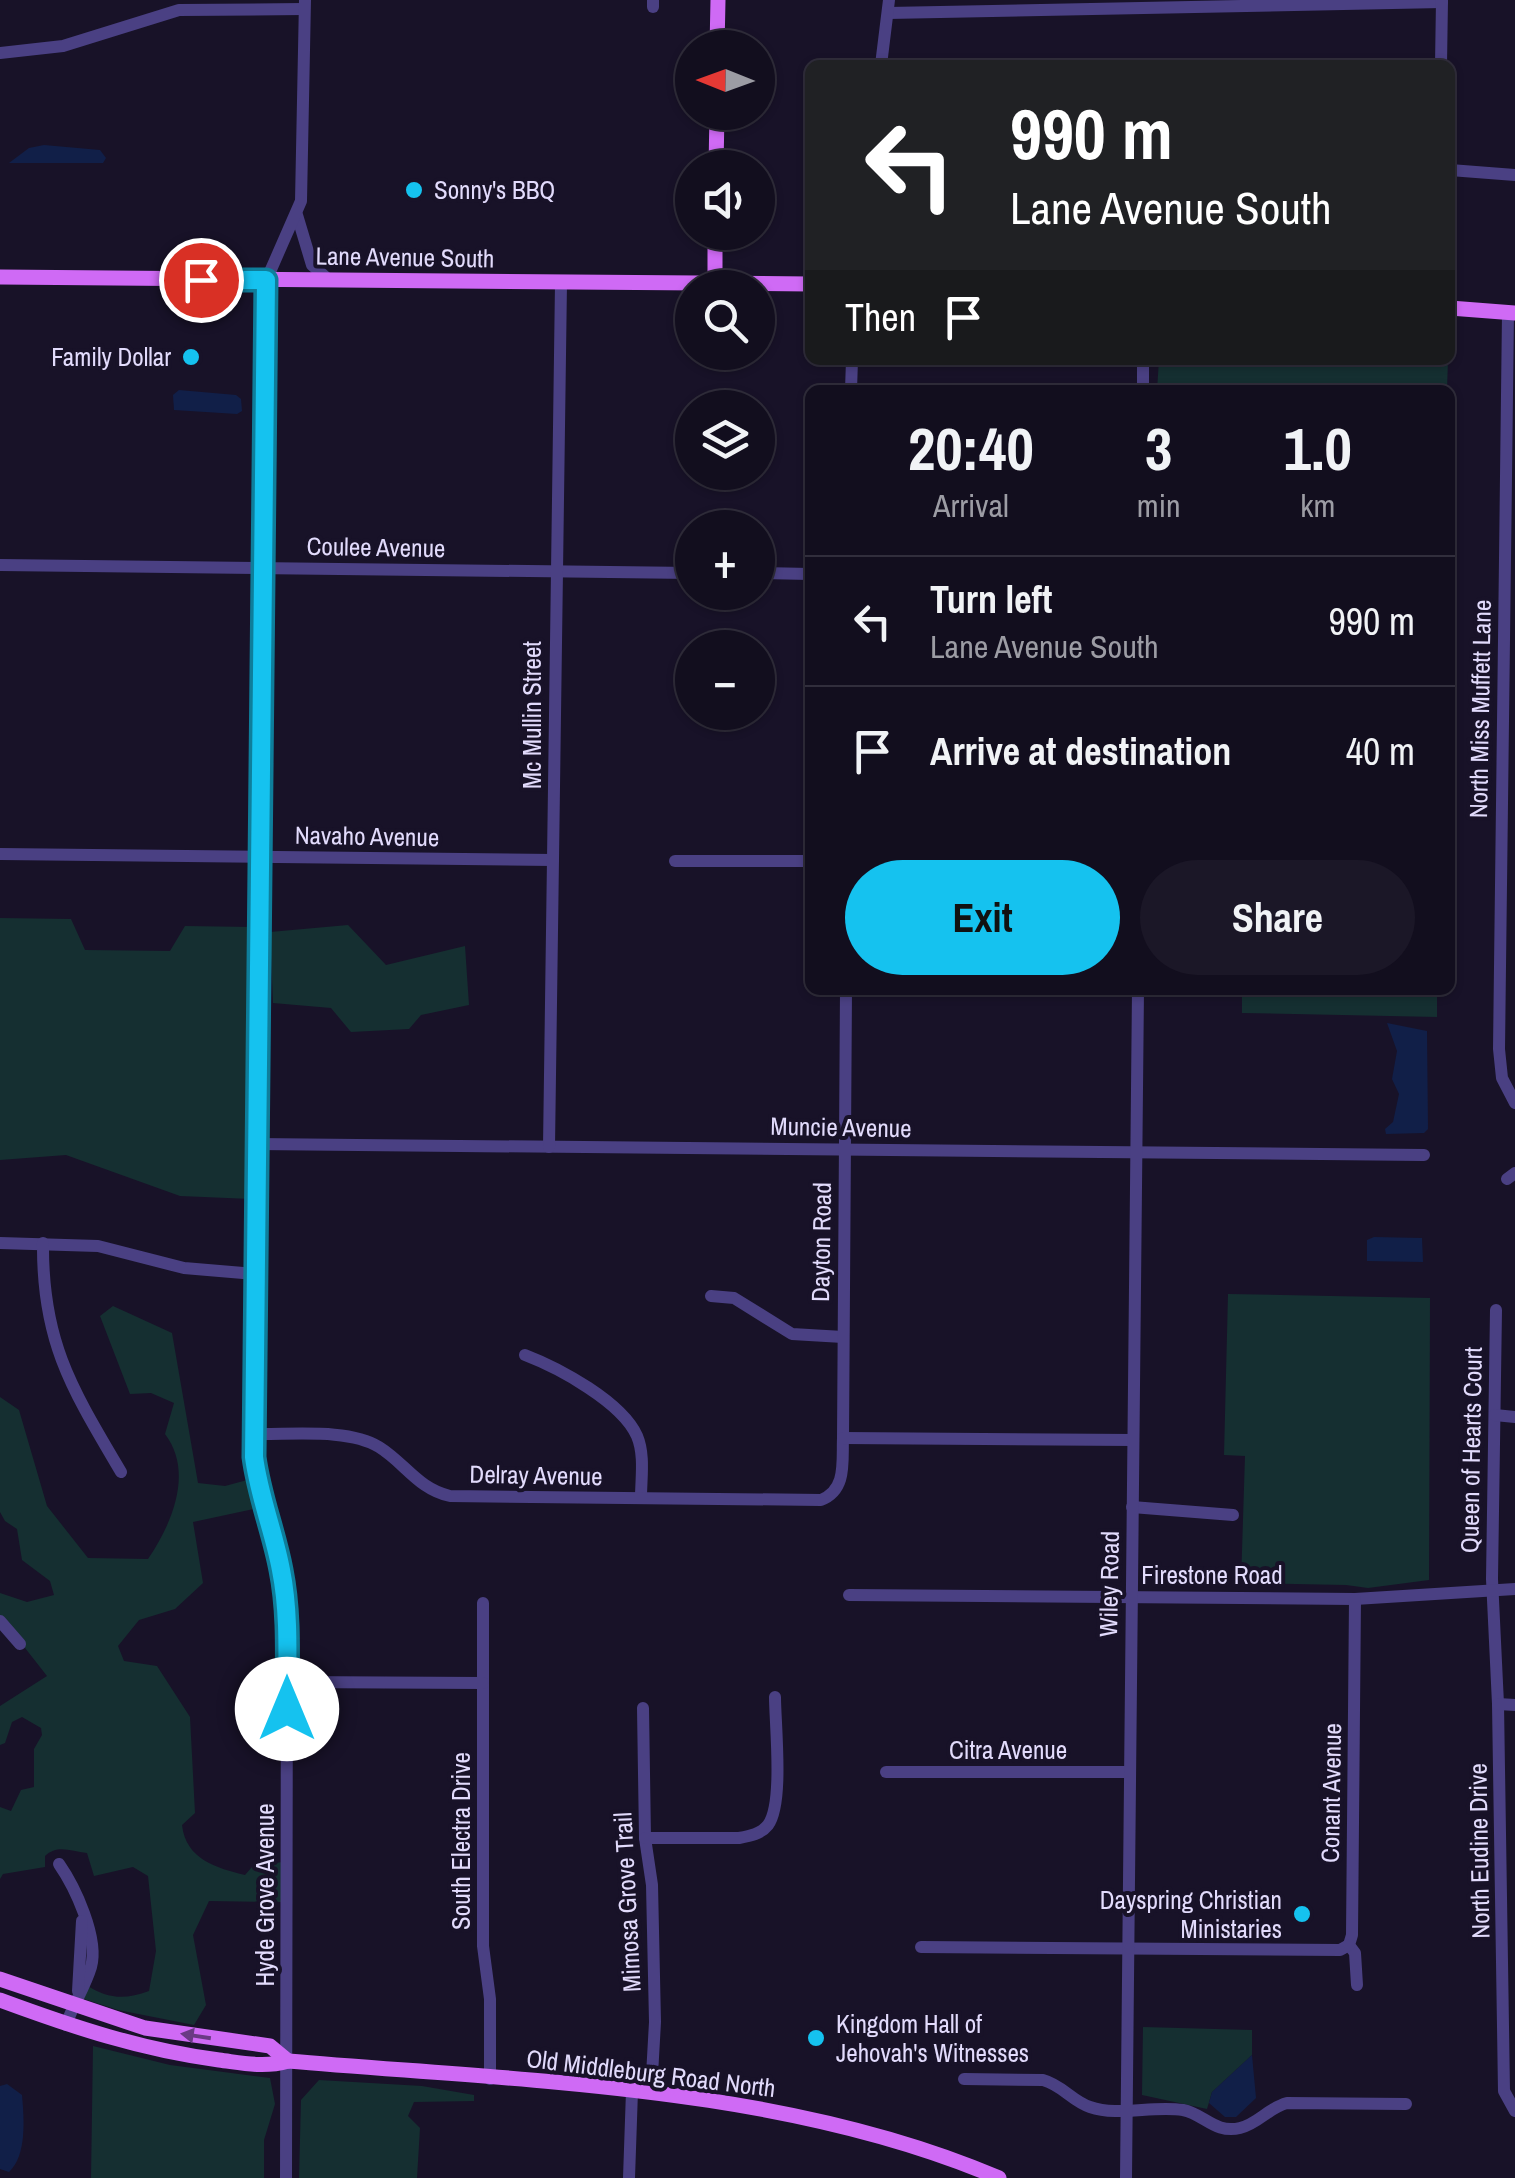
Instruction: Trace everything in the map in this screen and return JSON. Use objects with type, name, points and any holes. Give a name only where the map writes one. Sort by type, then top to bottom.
[{"type":"main road","points":[[718,0],[718,30]]},
{"type":"main road","name":"Lane Avenue South","points":[[0,278],[675,284]]},
{"type":"main road","name":"Lane Avenue South","points":[[775,284],[805,284]]},
{"type":"main road","points":[[1455,308],[1512,313]]},
{"type":"main road","name":"Old Middleburg Road North","points":[[0,1980],[76,2000],[145,2028],[270,2046],[288,2061]]},
{"type":"main road","name":"Old Middleburg Road North","points":[[0,2000],[66,2025],[159,2051],[269,2067],[288,2061],[632,2091],[740,2106],[826,2123],[1000,2178]]},
{"type":"street","points":[[882,60],[888,6],[1442,1],[1441,60]]},
{"type":"street","points":[[0,53],[62,46],[179,10],[304,5]]},
{"type":"street","name":"Hyde Grove Avenue","points":[[286,2178],[287,1682],[282,1574],[257,1479],[254,1434],[256,1144],[266,280],[297,214],[302,169],[304,5]]},
{"type":"street","points":[[1455,170],[1515,175]]},
{"type":"street","points":[[297,214],[312,265],[330,281]]},
{"type":"street","name":"Mc Mullin Street","points":[[548,1147],[562,283]]},
{"type":"street","name":"North Miss Muffett Lane","points":[[1512,313],[1498,1049],[1502,1078],[1515,1103]]},
{"type":"street","name":"Coulee Avenue","points":[[0,565],[675,573]]},
{"type":"street","points":[[775,574],[805,574]]},
{"type":"street","name":"Navaho Avenue","points":[[0,854],[553,860]]},
{"type":"street","points":[[675,861],[805,861]]},
{"type":"street","name":"Dayton Road","points":[[834,1493],[841,1479],[842,1438],[846,995]]},
{"type":"street","name":"Wiley Road","points":[[1126,2178],[1138,995]]},
{"type":"street","name":"Muncie Avenue","points":[[256,1144],[1424,1155]]},
{"type":"street","points":[[0,1243],[98,1246],[184,1268],[255,1274]]},
{"type":"street","points":[[43,1243],[44,1298],[57,1353],[80,1403],[121,1472]]},
{"type":"street","points":[[712,1296],[734,1298],[792,1334],[843,1337]]},
{"type":"street","name":"Queen of Hearts Court","points":[[1495,1590],[1492,1579],[1496,1310]]},
{"type":"street","points":[[525,1355],[559,1368],[630,1425],[642,1450],[641,1498]]},
{"type":"street","points":[[1494,1414],[1515,1417]]},
{"type":"street","name":"Delray Avenue","points":[[254,1434],[357,1438],[381,1448],[429,1490],[450,1496],[821,1500],[834,1493]]},
{"type":"street","points":[[842,1438],[1133,1440]]},
{"type":"street","points":[[1132,1507],[1233,1516]]},
{"type":"street","name":"Firestone Road","points":[[849,1595],[1356,1599],[1515,1589]]},
{"type":"street","name":"North Eudine Drive","points":[[1495,1590],[1504,2091],[1514,2110]]},
{"type":"street","name":"Conant Avenue","points":[[1356,1599],[1349,1944],[1355,1953],[1357,1985]]},
{"type":"street","name":"South Electra Drive","points":[[484,1604],[483,1946],[490,2000],[490,2079]]},
{"type":"street","points":[[0,1621],[20,1644]]},
{"type":"street","points":[[287,1682],[484,1683]]},
{"type":"street","points":[[644,1838],[739,1838],[768,1824],[775,1806],[774,1696]]},
{"type":"street","points":[[1498,1704],[1515,1704]]},
{"type":"street","name":"Mimosa Grove Trail","points":[[642,1708],[644,1838],[652,1886],[654,2034],[650,2093]]},
{"type":"street","name":"Citra Avenue","points":[[886,1772],[1130,1772]]},
{"type":"street","points":[[59,1864],[75,1886],[92,1958],[66,2025]]},
{"type":"street","points":[[920,1947],[1340,1950],[1349,1944]]},
{"type":"street","points":[[964,2079],[1043,2080],[1055,2083],[1086,2106],[1188,2111],[1214,2128],[1227,2129],[1242,2128],[1274,2106],[1287,2103],[1406,2104]]},
{"type":"street","points":[[629,2178],[632,2091]]},
{"type":"green space","points":[[1159,365],[1448,365],[1447,385],[1157,385]]},
{"type":"green space","points":[[0,918],[71,919],[85,950],[170,951],[185,926],[252,927],[251,1199],[180,1196],[66,1155],[0,1160]]},
{"type":"green space","points":[[348,925],[386,965],[465,946],[469,1005],[421,1015],[409,1029],[351,1032],[331,1008],[273,1003],[270,932]]},
{"type":"green space","points":[[1242,995],[1437,995],[1437,1017],[1242,1013]]},
{"type":"green space","points":[[1228,1294],[1430,1298],[1429,1580],[1368,1588],[1241,1583],[1245,1456],[1224,1455]]},
{"type":"green space","points":[[113,1306],[172,1333],[198,1483],[225,1486],[251,1479],[258,1508],[193,1522],[203,1583],[175,1609],[139,1620],[118,1646],[124,1661],[157,1666],[190,1717],[195,1813],[182,1825],[190,1847],[204,1860],[245,1875],[252,1867],[282,1862],[282,1902],[209,1901],[193,1935],[206,2005],[194,2025],[84,1999],[86,1985],[117,1997],[149,1991],[156,1951],[148,1876],[133,1867],[94,1876],[87,1853],[59,1849],[45,1856],[45,1867],[3,1874],[0,1879],[0,1807],[11,1811],[21,1790],[34,1787],[34,1749],[42,1735],[41,1728],[22,1717],[12,1722],[5,1743],[0,1745],[0,1706],[47,1676],[0,1616],[0,1593],[27,1602],[54,1595],[50,1581],[22,1560],[17,1529],[0,1512],[0,1397],[19,1410],[47,1506],[88,1558],[148,1559],[165,1530],[176,1498],[178,1465],[165,1434],[174,1403],[151,1393],[130,1394],[100,1316]]},
{"type":"green space","points":[[1143,2027],[1252,2030],[1252,2055],[1212,2092],[1207,2109],[1142,2095]]},
{"type":"green space","points":[[93,2046],[170,2065],[270,2078],[275,2104],[264,2140],[264,2178],[91,2178]]},
{"type":"green space","points":[[319,2080],[422,2086],[474,2095],[474,2101],[414,2102],[408,2116],[420,2128],[417,2178],[299,2178],[301,2100]]},
{"type":"water","points":[[44,145],[100,150],[106,158],[103,163],[9,163],[29,148]]},
{"type":"water","points":[[179,390],[236,395],[241,399],[242,411],[237,414],[174,410],[173,395]]},
{"type":"water","points":[[1387,1023],[1427,1031],[1428,1129],[1424,1133],[1386,1134],[1399,1094],[1392,1079],[1397,1051]]},
{"type":"water","points":[[1422,1238],[1423,1262],[1367,1261],[1367,1240]]},
{"type":"water","points":[[1252,2055],[1256,2098],[1236,2117],[1225,2117],[1209,2103],[1212,2092]]},
{"type":"water","points":[[7,2084],[22,2095],[23,2115],[22,2146],[9,2172],[0,2169],[0,2086]]},
{"type":"place","name":"Sonny's BBQ","points":[[414,190]]},
{"type":"place","name":"Family Dollar","points":[[191,357]]},
{"type":"place","name":"Dayspring Christian Ministaries","points":[[1302,1914]]},
{"type":"place","name":"Kingdom Hall of Jehovah's Witnesses","points":[[816,2038]]},
{"type":"route","points":[[201,280],[266,280],[254,1457],[286,1604],[287,1709]]}]
